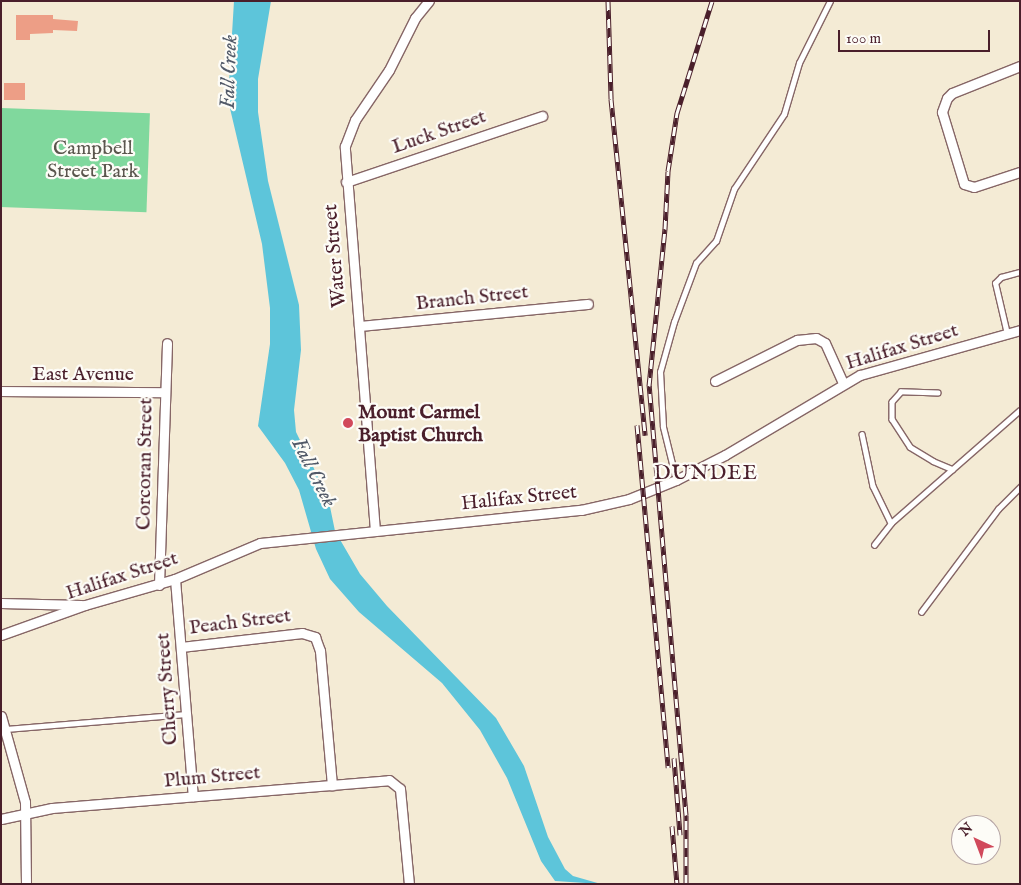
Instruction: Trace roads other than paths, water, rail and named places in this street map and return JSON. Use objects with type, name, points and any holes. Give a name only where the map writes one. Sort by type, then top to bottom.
[{"type":"street","name":"Water Street","points":[[375,531],[345,153],[349,132],[389,70],[415,18],[429,1]]},
{"type":"street","points":[[1020,66],[952,93],[942,112],[964,184],[974,187],[1020,172]]},
{"type":"street","name":"Luck Street","points":[[346,182],[542,116]]},
{"type":"street","name":"Branch Street","points":[[359,326],[588,304]]},
{"type":"street","name":"Halifax Street","points":[[1,635],[85,605],[159,585],[245,547],[288,539],[582,510],[629,499],[676,480],[780,423],[843,383],[879,368],[1020,330]]},
{"type":"street","points":[[715,381],[797,340],[816,338],[825,343],[843,383]]},
{"type":"street","name":"Corcoran Street","points":[[159,585],[167,343]]},
{"type":"street","name":"East Avenue","points":[[1,392],[164,392]]},
{"type":"street","name":"Cherry Street","points":[[175,579],[193,796]]},
{"type":"street","points":[[1,603],[85,605]]},
{"type":"street","name":"Peach Street","points":[[181,647],[309,634],[318,643],[332,785]]},
{"type":"street","points":[[1,716],[26,813],[26,884]]},
{"type":"street","name":"Plum Street","points":[[1,820],[26,813],[193,796],[394,782],[400,789],[409,884]]},
{"type":"lane","points":[[676,480],[663,427],[660,372],[674,322],[696,264],[716,241],[734,189],[784,114],[799,63],[830,1]]},
{"type":"lane","points":[[1007,334],[995,283],[1001,277],[1020,272]]},
{"type":"lane","points":[[938,393],[901,392],[892,402],[892,419],[910,447],[933,462],[952,469]]},
{"type":"lane","points":[[874,545],[891,523],[952,469],[1017,417],[1020,410]]},
{"type":"lane","points":[[862,434],[875,494],[891,523]]},
{"type":"lane","points":[[921,612],[998,509],[1020,487]]},
{"type":"lane","points":[[5,729],[186,714]]},
{"type":"water","name":"Fall Creek","points":[[234,1],[271,1],[258,79],[258,112],[268,181],[299,305],[301,350],[294,410],[296,432],[328,497],[335,531],[360,574],[387,606],[496,718],[524,766],[548,837],[565,869],[573,876],[601,884],[555,881],[541,861],[507,778],[480,730],[442,683],[359,612],[330,579],[316,549],[299,490],[285,463],[258,426],[270,344],[270,308],[262,244],[228,100]]},
{"type":"railway","points":[[608,1],[611,99],[645,435]]},
{"type":"railway","points":[[686,884],[686,815],[649,386],[665,229],[668,171],[677,113],[712,1]]},
{"type":"railway","points":[[637,425],[668,768]]},
{"type":"railway","points":[[674,758],[680,835]]},
{"type":"railway","points":[[672,826],[677,884]]},
{"type":"place","name":"Mount Carmel Baptist Church","points":[[348,423]]},
{"type":"district","name":"DUNDEE","points":[[706,474]]},
{"type":"park label","name":"Campbell Street Park","points":[[93,160]]}]
